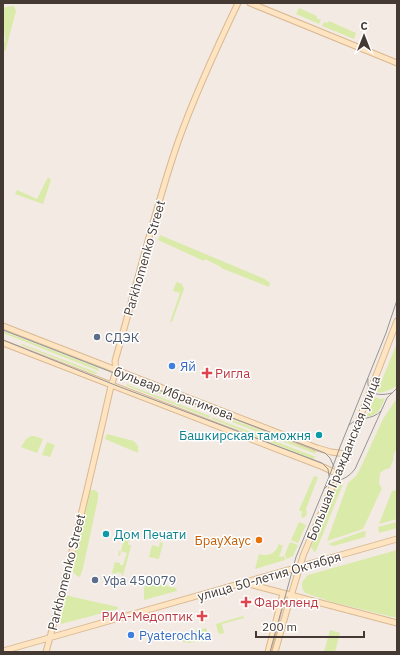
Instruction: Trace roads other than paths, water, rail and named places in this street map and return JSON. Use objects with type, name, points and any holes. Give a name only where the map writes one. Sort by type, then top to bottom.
[{"type":"main road","name":"Parkhomenko Street","points":[[46,652],[64,589],[111,386],[116,371],[115,361],[148,239],[178,142],[201,82],[238,3]]},
{"type":"main road","points":[[250,3],[397,63]]},
{"type":"main road","name":"Большая Гражданская улица","points":[[275,652],[300,568],[396,332],[397,321]]},
{"type":"main road","name":"бульвар Ибрагимова","points":[[3,326],[318,448],[346,454]]},
{"type":"main road","name":"бульвар Ибрагимова","points":[[3,343],[338,474]]},
{"type":"main road","name":"улица 50-летия Октября","points":[[3,651],[300,568],[397,539]]},
{"type":"main road","points":[[244,583],[397,623]]},
{"type":"main road","points":[[268,652],[283,594]]},
{"type":"tram line","points":[[270,652],[296,557],[386,333],[397,300]]},
{"type":"tram line","points":[[3,330],[325,453],[330,458],[334,467]]},
{"type":"tram line","points":[[3,340],[120,387],[322,463],[328,469],[329,476]]},
{"type":"tram line","points":[[368,379],[369,389],[375,394],[392,393]]},
{"type":"tram line","points":[[324,489],[327,486],[347,477],[355,469],[387,398],[397,388]]},
{"type":"tram line","points":[[349,425],[357,420],[373,416],[381,411]]},
{"type":"place","name":"СДЭК","points":[[97,337]]},
{"type":"place","name":"Яй","points":[[172,366]]},
{"type":"place","name":"Ригла","points":[[207,373]]},
{"type":"place","name":"Башкирская таможня","points":[[319,435]]},
{"type":"place","name":"Дом Печати","points":[[106,534]]},
{"type":"place","name":"БрауХаус","points":[[259,540]]},
{"type":"place","name":"Уфа 450079","points":[[95,580]]},
{"type":"place","name":"Фармленд","points":[[246,602]]},
{"type":"place","name":"РИА-Медоптик","points":[[202,616]]},
{"type":"place","name":"Pyaterochka","points":[[131,635]]}]
